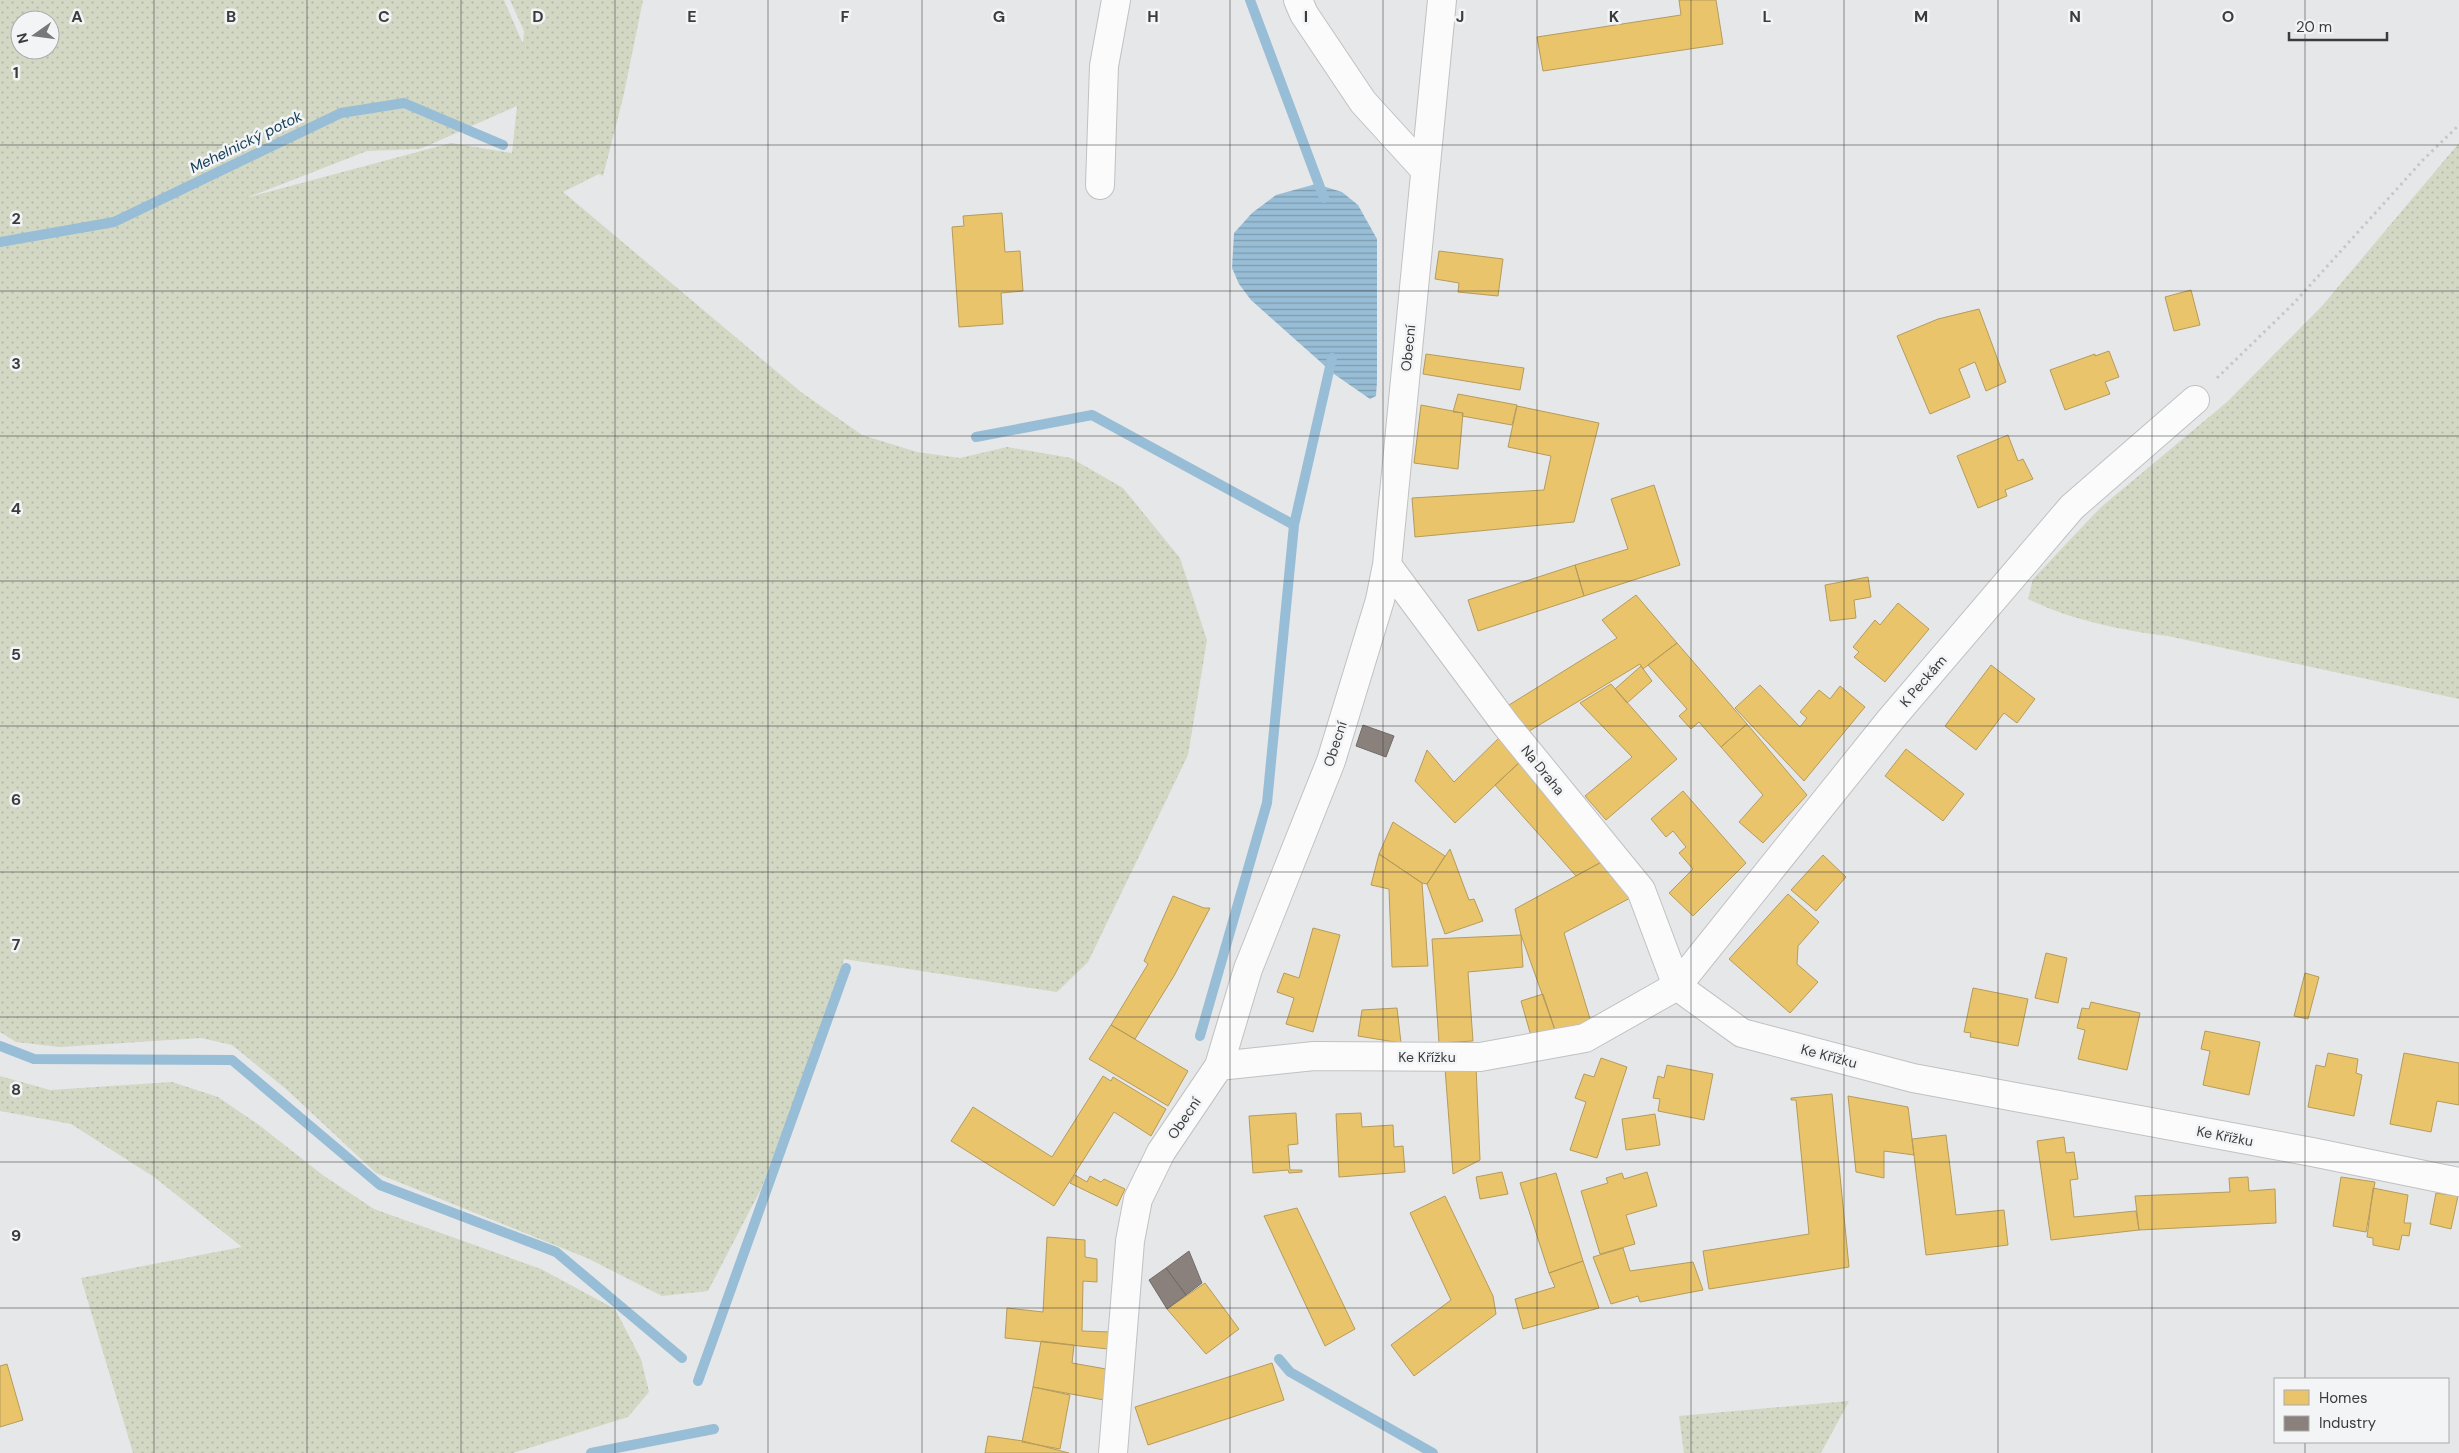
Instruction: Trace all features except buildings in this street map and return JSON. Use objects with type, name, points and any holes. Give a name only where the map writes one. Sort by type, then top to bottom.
[{"type":"street","points":[[1100,185],[1104,66],[1116,0]]},
{"type":"street","points":[[1298,0],[1304,14],[1363,102],[1425,170]]},
{"type":"street","name":"Obecní","points":[[1113,1453],[1130,1240],[1138,1199],[1161,1152],[1219,1066],[1248,969],[1331,761],[1380,600],[1387,565],[1442,0]]},
{"type":"street","name":"K Peckám","points":[[1677,986],[1890,719],[2072,507],[2195,400]]},
{"type":"street","name":"Na Draha","points":[[1387,565],[1506,724],[1642,890],[1677,986]]},
{"type":"street","name":"Ke Křížku","points":[[1219,1066],[1314,1056],[1490,1055],[1585,1038],[1677,986],[1742,1033],[1913,1078],[2312,1152],[2459,1182]]},
{"type":"path","points":[[2195,400],[2294,303],[2423,160],[2459,125]]},
{"type":"green space","points":[[0,0],[504,0],[523,44],[524,31],[510,0],[643,0],[623,98],[603,176],[599,174],[563,192],[801,392],[862,435],[917,452],[960,458],[1007,447],[1071,458],[1123,488],[1180,558],[1207,640],[1188,755],[1088,962],[1057,992],[844,959],[831,1003],[761,1189],[708,1291],[662,1296],[587,1258],[376,1173],[286,1089],[232,1045],[201,1038],[60,1047],[16,1042],[0,1032]],"holes":[[[517,106],[512,153],[451,143],[246,198],[367,151],[420,149]]]},
{"type":"green space","points":[[2459,143],[2459,699],[2168,636],[2096,623],[2061,613],[2028,599],[2033,579],[2100,508],[2227,402],[2322,306]]},
{"type":"green space","points":[[0,1076],[50,1090],[172,1082],[218,1097],[259,1125],[324,1176],[374,1209],[541,1269],[615,1309],[641,1359],[649,1392],[628,1417],[513,1453],[133,1453],[81,1278],[242,1247],[154,1177],[71,1124],[0,1111]]},
{"type":"green space","points":[[1849,1401],[1821,1453],[1684,1453],[1679,1416]]},
{"type":"water","points":[[1316,184],[1342,192],[1358,205],[1377,239],[1377,381],[1376,396],[1370,399],[1334,374],[1251,300],[1239,284],[1232,268],[1234,233],[1252,213],[1276,195]]},
{"type":"waterway","points":[[1250,0],[1324,198]]},
{"type":"waterway","name":"Mehelnický potok","points":[[0,242],[114,222],[341,113],[404,103],[503,145]]},
{"type":"waterway","points":[[1294,525],[1332,358]]},
{"type":"waterway","points":[[976,437],[1092,415],[1294,525],[1267,803],[1200,1036]]},
{"type":"waterway","points":[[698,1381],[846,968]]},
{"type":"waterway","points":[[0,1046],[34,1059],[232,1060],[380,1185],[556,1252],[682,1358]]},
{"type":"waterway","points":[[1279,1359],[1290,1372],[1433,1453]]},
{"type":"waterway","points":[[591,1453],[714,1429]]}]
